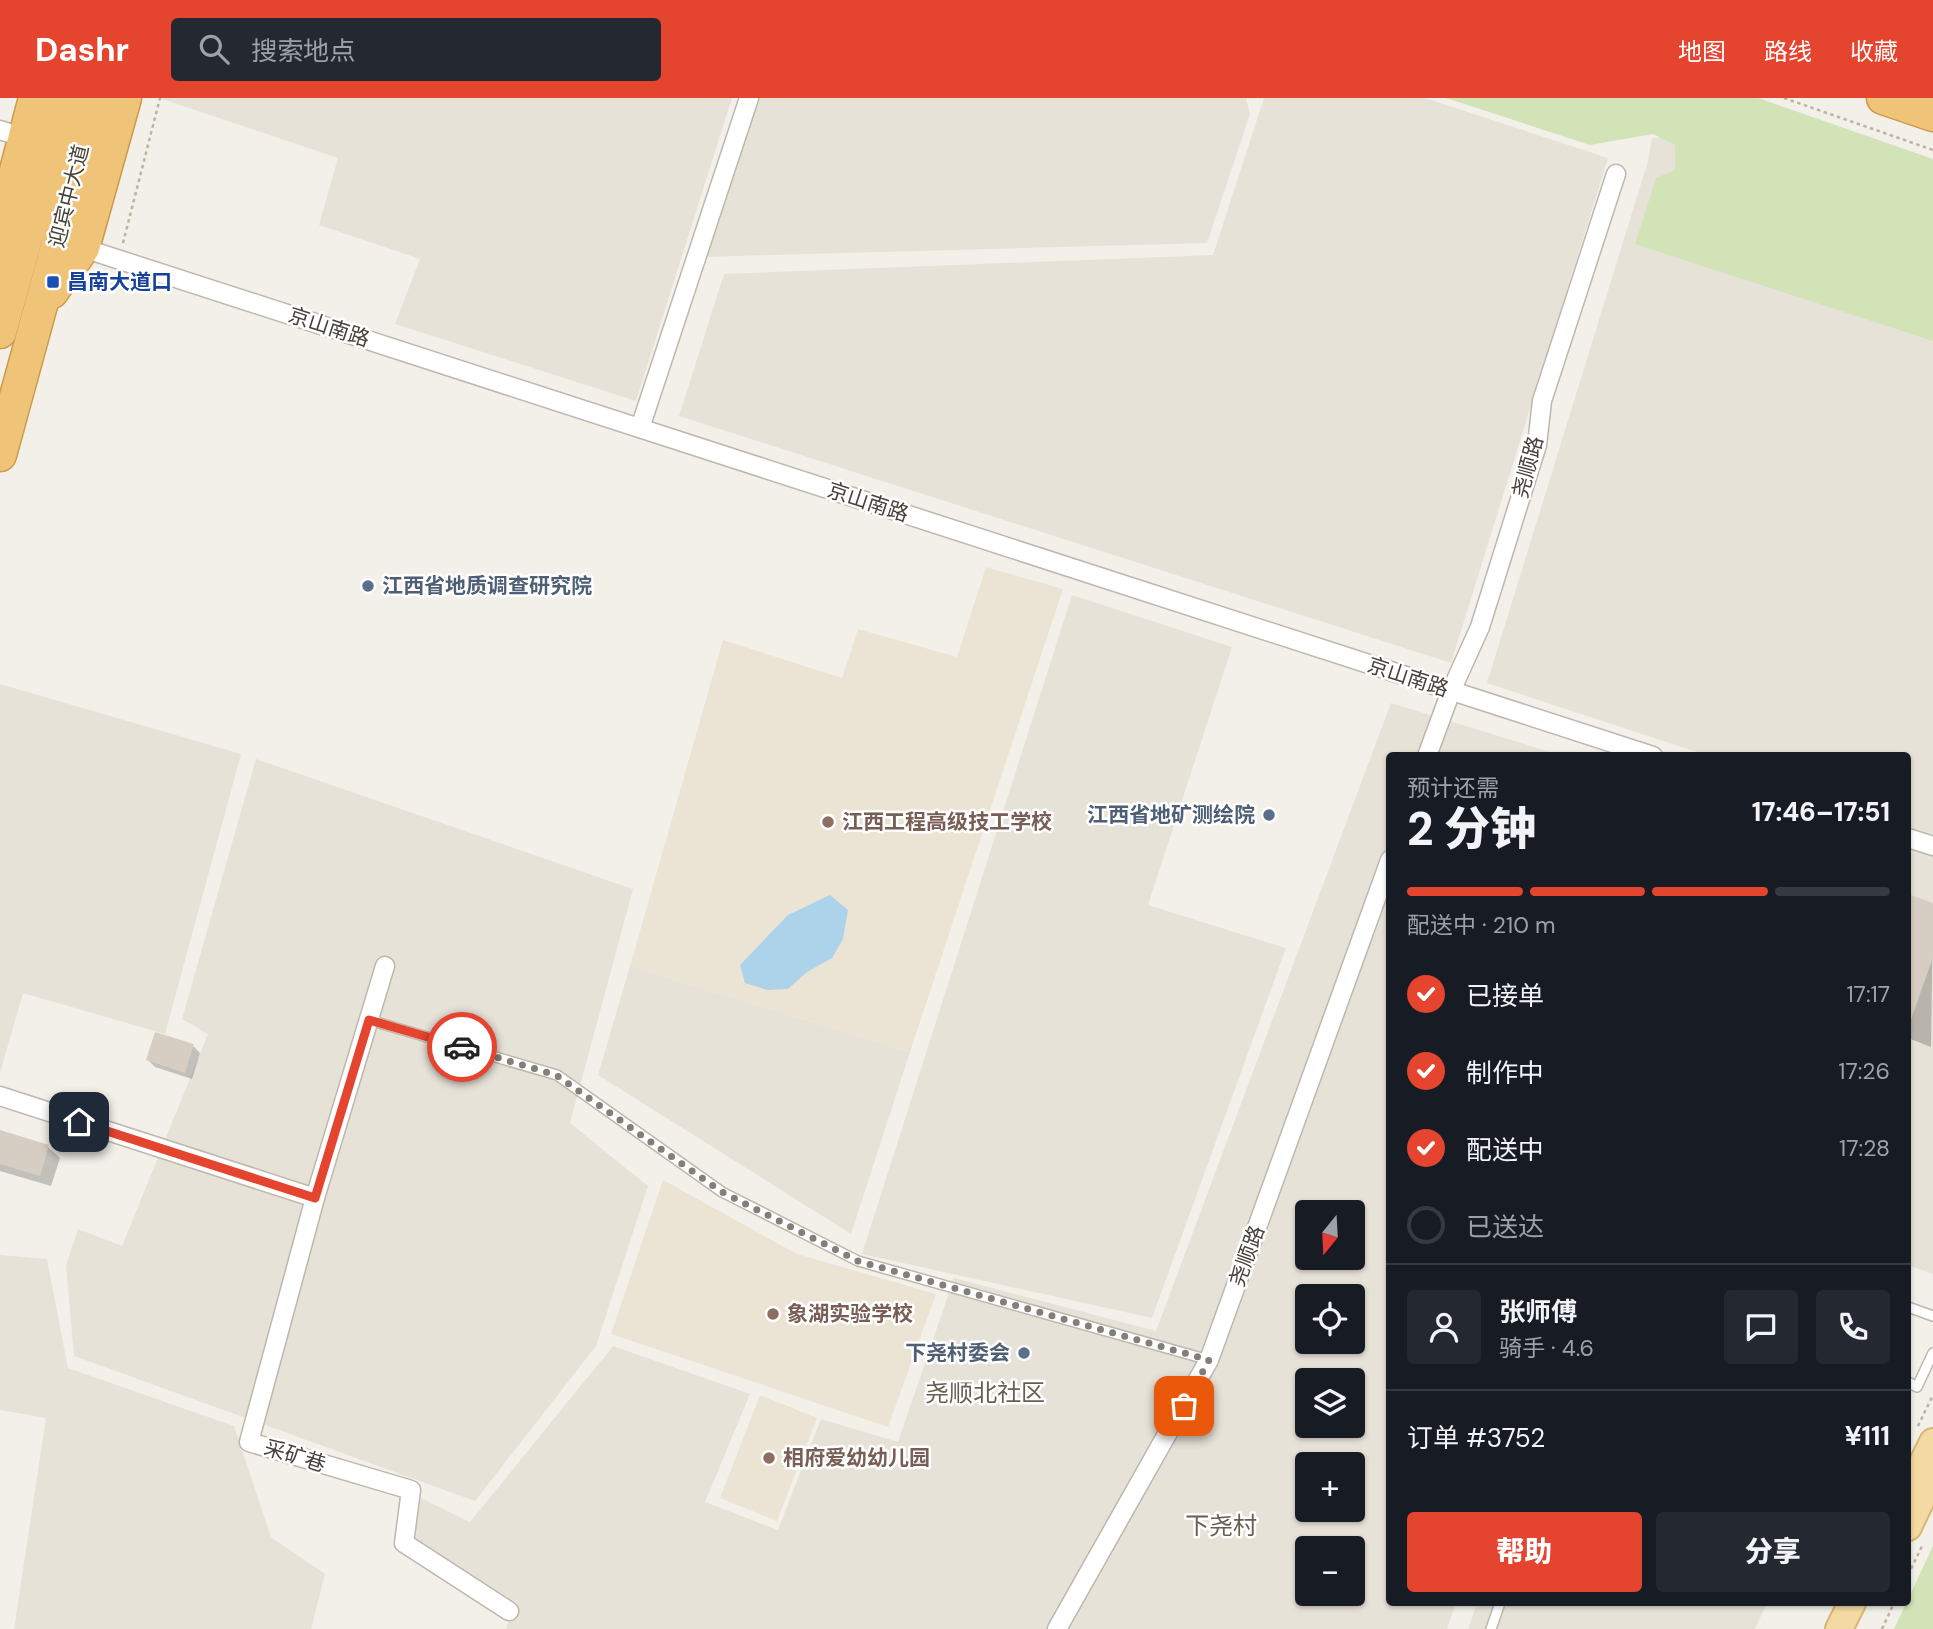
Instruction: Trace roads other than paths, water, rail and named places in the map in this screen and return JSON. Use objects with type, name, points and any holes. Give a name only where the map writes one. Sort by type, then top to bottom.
[{"type":"highway","points":[[3,318],[2,224],[12,134],[35,98]]},
{"type":"highway","name":"迎宾中大道","points":[[3,318],[65,98]]},
{"type":"highway","name":"迎宾中大道","points":[[0,455],[94,98]]},
{"type":"highway","points":[[40,311],[83,248],[125,98]]},
{"type":"highway","points":[[1883,98],[1933,115]]},
{"type":"main road","points":[[1911,1483],[1925,1434]]},
{"type":"main road","points":[[1915,1535],[1933,1475]]},
{"type":"main road","points":[[1839,1629],[1850,1606]]},
{"type":"main road","points":[[1857,1629],[1868,1606]]},
{"type":"street","points":[[640,428],[749,98]]},
{"type":"street","name":"尧顺路","points":[[1428,752],[1451,691],[1480,627],[1537,445],[1542,401],[1616,174]]},
{"type":"street","name":"京山南路","points":[[83,248],[1641,752]]},
{"type":"street","points":[[1911,839],[1933,846]]},
{"type":"street","name":"尧顺路","points":[[1057,1629],[1209,1360],[1386,871]]},
{"type":"street","name":"采矿巷","points":[[385,966],[315,1198],[249,1442],[411,1490],[404,1543],[509,1611]]},
{"type":"street","points":[[0,1096],[315,1198]]},
{"type":"lane","points":[[369,1020],[556,1075],[722,1192],[858,1261],[1209,1360]]},
{"type":"lane","points":[[1911,1308],[1933,1316]]},
{"type":"lane","points":[[1911,1384],[1917,1387],[1933,1353]]},
{"type":"lane","points":[[1491,1629],[1499,1606]]},
{"type":"water","points":[[830,895],[848,910],[843,939],[832,958],[807,972],[788,989],[767,990],[745,983],[740,965],[788,915]]},
{"type":"place","name":"昌南大道口","points":[[53,282]]},
{"type":"place","name":"江西省地质调查研究院","points":[[368,586]]},
{"type":"place","name":"江西省地矿测绘院","points":[[1269,815]]},
{"type":"place","name":"江西工程高级技工学校","points":[[828,822]]},
{"type":"place","name":"象湖实验学校","points":[[773,1314]]},
{"type":"place","name":"下尧村委会","points":[[1024,1353]]},
{"type":"place","name":"相府爱幼幼儿园","points":[[769,1458]]},
{"type":"district","name":"尧顺北社区","points":[[985,1393]]},
{"type":"district","name":"下尧村","points":[[1221,1526]]}]
